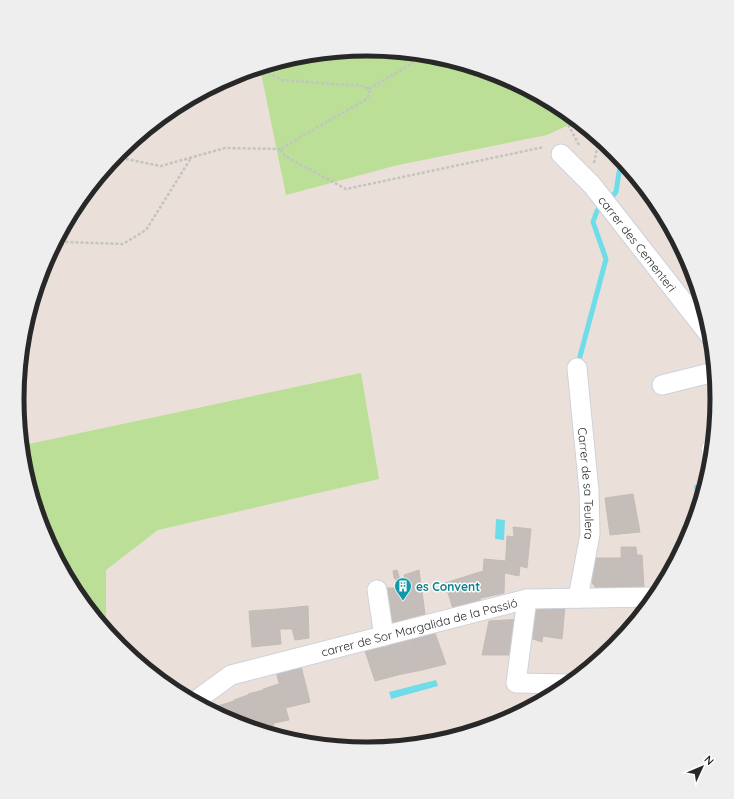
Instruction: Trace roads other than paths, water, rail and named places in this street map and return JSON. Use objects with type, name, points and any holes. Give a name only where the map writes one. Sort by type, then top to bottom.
[{"type":"street","name":"carrer des Cementeri","points":[[561,154],[599,194],[701,324]]},
{"type":"street","name":"Carrer de sa Teulera","points":[[576,368],[588,480],[590,534],[578,598]]},
{"type":"street","points":[[662,385],[709,373]]},
{"type":"street","points":[[377,590],[384,636]]},
{"type":"street","name":"carrer de Sor Margalida de la Passió","points":[[199,699],[231,676],[527,599],[647,597]]},
{"type":"street","points":[[527,599],[516,683],[560,684]]},
{"type":"water","points":[[694,485],[699,485],[697,493],[695,493]]},
{"type":"water","points":[[496,519],[505,520],[504,540],[495,539]]},
{"type":"water","points":[[436,680],[438,686],[391,699],[389,692]]},
{"type":"waterway","points":[[609,200],[616,192],[620,167]]},
{"type":"waterway","points":[[578,364],[606,259],[593,222],[597,211],[603,205]]},
{"type":"place","name":"es Convent","points":[[403,601]]}]
